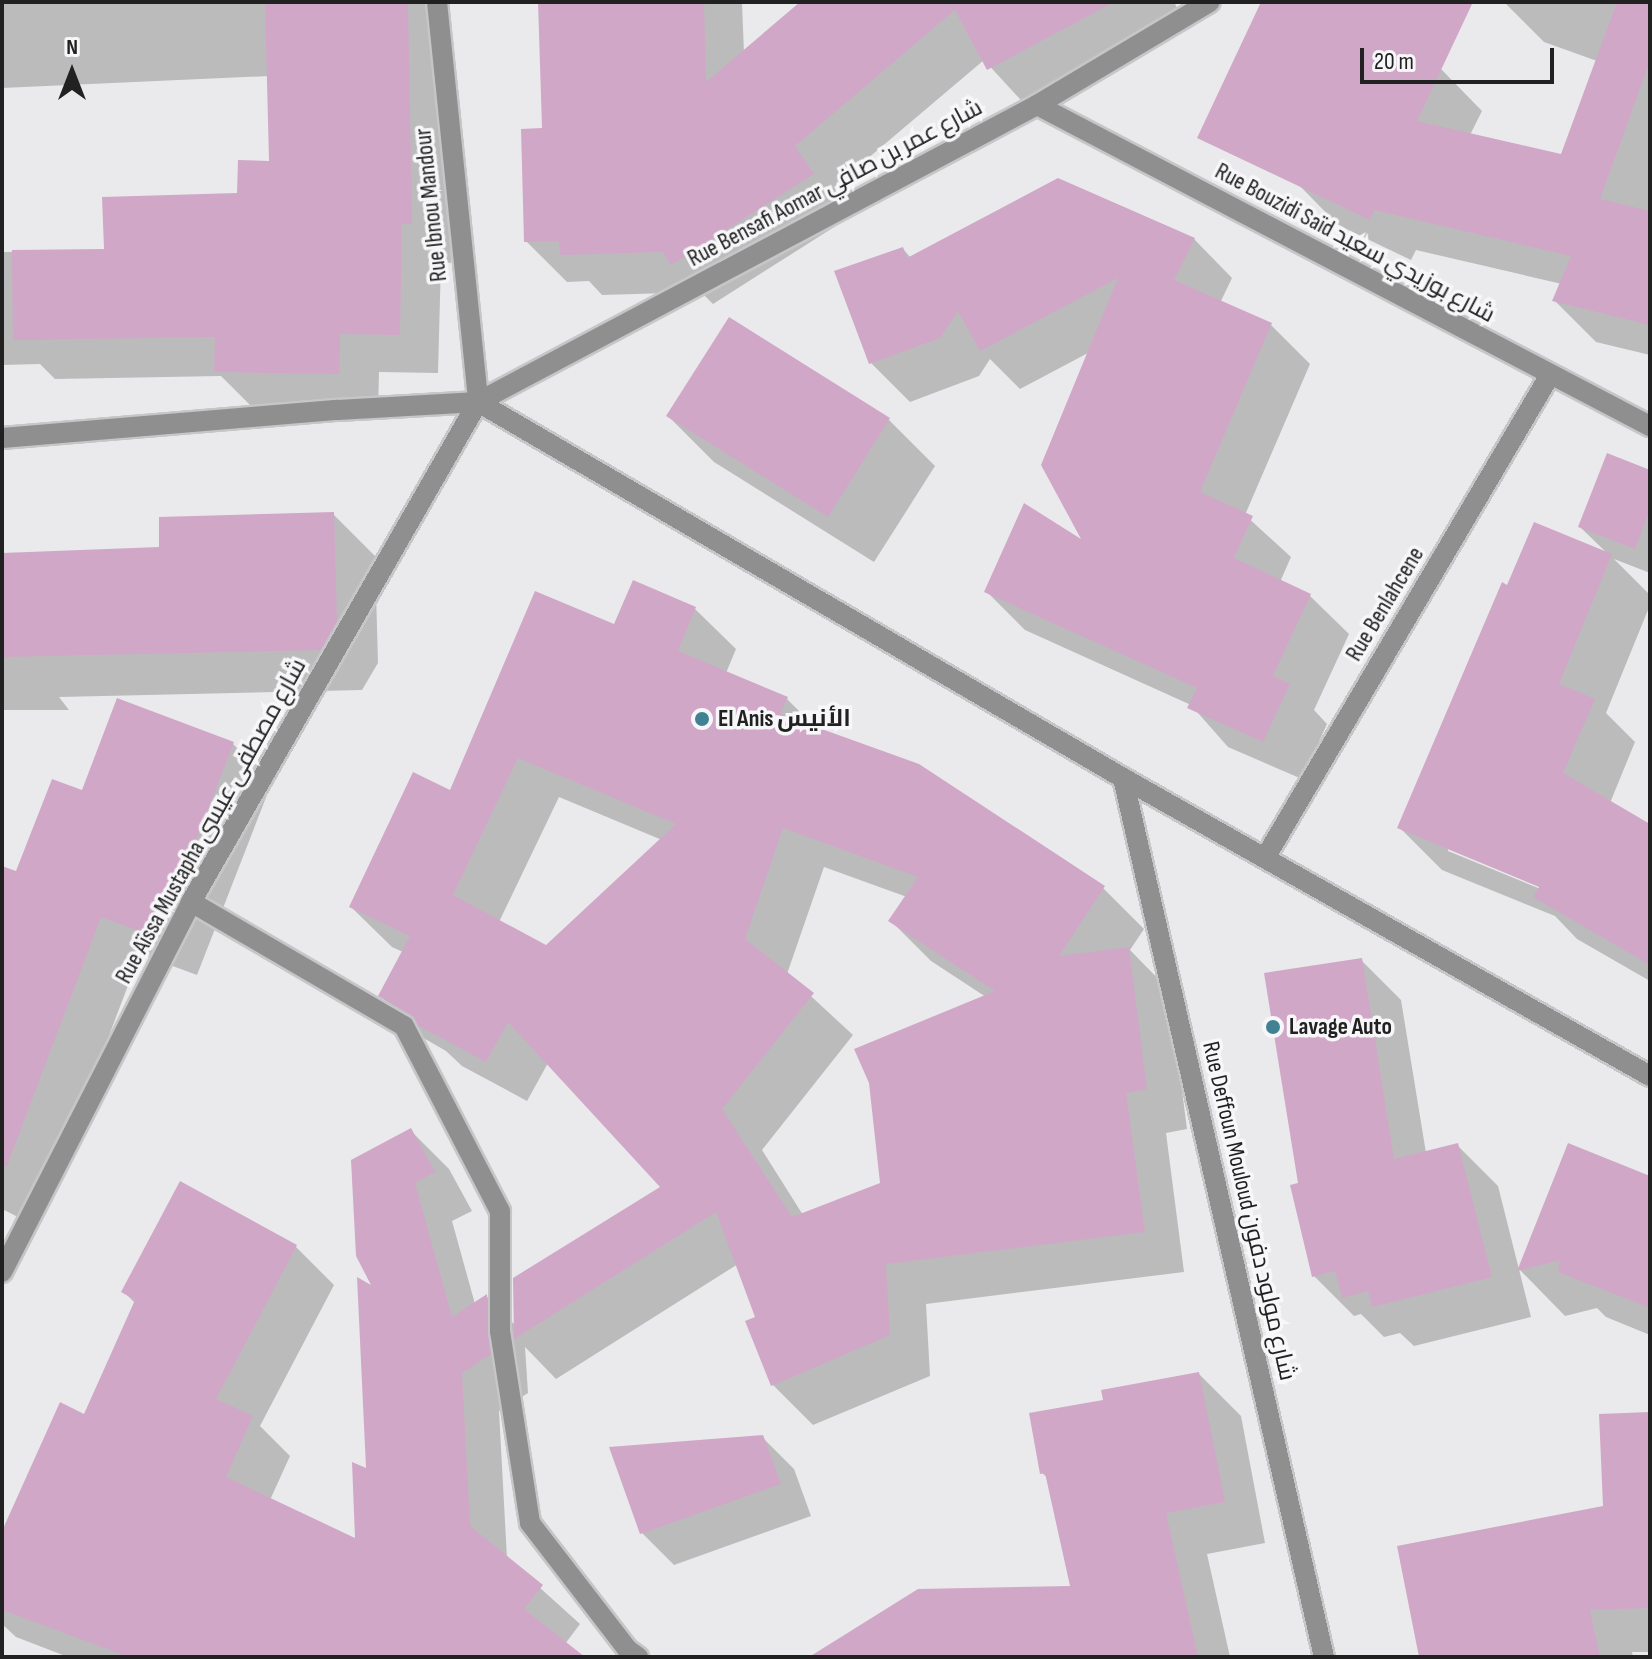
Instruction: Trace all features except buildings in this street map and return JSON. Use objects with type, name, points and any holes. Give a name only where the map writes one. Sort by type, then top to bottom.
[{"type":"street","name":"Rue Ibnou Mandour","points":[[437,2],[478,402]]},
{"type":"street","name":"Rue Bensafi Aomar شارع عمر بن صافي","points":[[478,402],[1037,105],[1210,2]]},
{"type":"street","name":"Rue Bouzidi Saïd شارع بوزيدي سعيد","points":[[1037,105],[1650,426]]},
{"type":"street","name":"Rue Benlahcene","points":[[1265,858],[1550,375]]},
{"type":"street","points":[[2,438],[338,410],[478,402],[1123,778],[1650,1076]]},
{"type":"street","name":"Rue Aïssa Mustapha شارع مصطفى عيسى","points":[[2,1272],[191,902],[478,402]]},
{"type":"street","name":"Rue Deffoun Mouloud شارع مولود دفون","points":[[1123,778],[1324,1657]]},
{"type":"street","points":[[191,902],[404,1026],[500,1211],[500,1331],[530,1523],[627,1649],[638,1657]]},
{"type":"place","name":"El Anis الأنيس","points":[[702,719]]},
{"type":"place","name":"Lavage Auto","points":[[1273,1027]]}]
